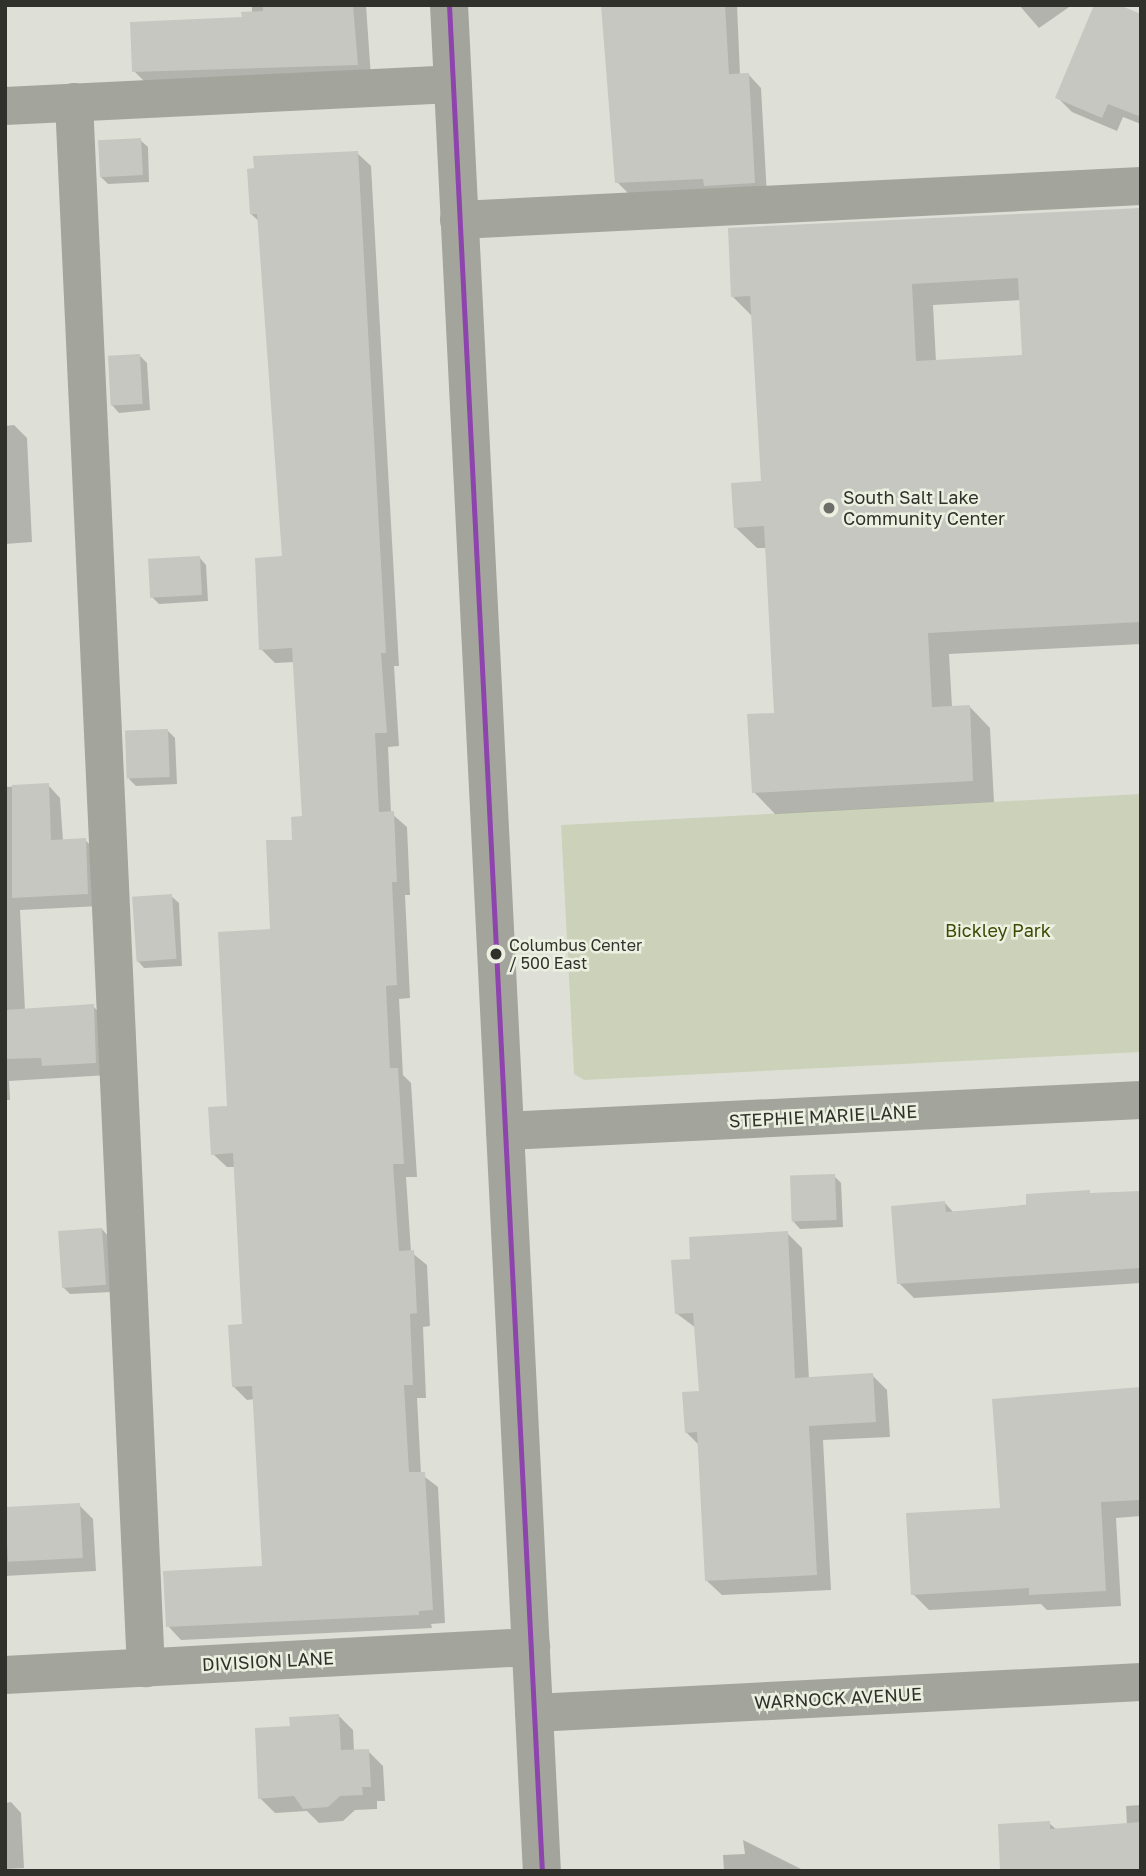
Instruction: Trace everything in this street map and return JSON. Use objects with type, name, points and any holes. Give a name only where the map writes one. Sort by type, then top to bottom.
[{"type":"street","points":[[449,5],[542,1871]]},
{"type":"street","points":[[5,106],[452,84]]},
{"type":"street","points":[[74,102],[146,1668]]},
{"type":"street","points":[[459,220],[1141,186]]},
{"type":"street","name":"STEPHIE MARIE LANE","points":[[505,1131],[1141,1100]]},
{"type":"street","name":"DIVISION LANE","points":[[5,1675],[531,1647]]},
{"type":"street","name":"WARNOCK AVENUE","points":[[534,1713],[1141,1682]]},
{"type":"green space","name":"Bickley Park","points":[[1141,794],[1141,1052],[584,1080],[574,1074],[561,825]]},
{"type":"building","points":[[353,5],[358,65],[132,72],[130,22],[242,17],[241,12],[263,11],[263,7]]},
{"type":"building","points":[[601,5],[725,5],[729,74],[749,73],[755,183],[704,186],[703,179],[615,183]]},
{"type":"building","points":[[1094,5],[1119,5],[1141,14],[1141,117],[1108,104],[1102,118],[1055,98]]},
{"type":"building","points":[[141,138],[143,175],[100,177],[98,140]]},
{"type":"building","points":[[358,151],[386,653],[381,653],[387,733],[375,733],[379,812],[394,811],[397,882],[392,882],[397,985],[386,986],[390,1068],[398,1068],[404,1164],[393,1164],[399,1251],[414,1250],[417,1313],[410,1314],[413,1385],[404,1385],[409,1472],[425,1472],[433,1610],[419,1611],[419,1615],[166,1627],[163,1571],[262,1566],[252,1386],[232,1387],[228,1325],[242,1324],[233,1153],[211,1155],[208,1107],[227,1106],[218,932],[270,929],[266,840],[292,840],[291,817],[302,816],[292,648],[259,650],[255,558],[282,556],[257,214],[250,214],[247,169],[254,168],[253,156]]},
{"type":"building","name":"South Salt Lake Community Center","points":[[1141,208],[1141,622],[928,633],[932,707],[970,705],[973,781],[752,793],[747,714],[774,713],[764,526],[734,528],[731,483],[761,481],[750,296],[731,297],[728,228]],"holes":[[[1018,278],[1022,355],[916,361],[912,284]]]},
{"type":"building","points":[[140,354],[143,404],[111,406],[108,356]]},
{"type":"building","points":[[200,556],[202,595],[150,598],[148,559]]},
{"type":"building","points":[[168,729],[170,777],[127,778],[125,731]]},
{"type":"building","points":[[49,783],[51,840],[86,838],[88,894],[12,898],[12,785]]},
{"type":"building","points":[[172,894],[177,959],[137,962],[132,897]]},
{"type":"building","points":[[94,1004],[96,1063],[42,1066],[41,1058],[5,1059],[5,1010]]},
{"type":"building","points":[[835,1174],[837,1220],[792,1222],[790,1176]]},
{"type":"building","points":[[1090,1190],[1090,1193],[1141,1191],[1141,1268],[897,1284],[891,1206],[945,1201],[946,1212],[1026,1205],[1026,1194]]},
{"type":"building","points":[[102,1228],[106,1285],[62,1288],[58,1231]]},
{"type":"building","points":[[788,1231],[795,1378],[873,1373],[876,1422],[809,1426],[817,1575],[705,1581],[697,1432],[685,1433],[682,1392],[699,1391],[693,1313],[675,1314],[671,1260],[690,1259],[689,1237]]},
{"type":"building","points":[[1141,1387],[1141,1500],[1101,1502],[1106,1591],[1029,1595],[1029,1588],[911,1595],[906,1513],[1000,1508],[992,1399]]},
{"type":"building","points":[[80,1503],[83,1558],[8,1562],[5,1507]]},
{"type":"building","points":[[339,1714],[341,1750],[369,1749],[371,1787],[362,1787],[363,1795],[340,1796],[328,1807],[303,1809],[294,1796],[258,1799],[255,1728],[290,1726],[289,1717]]},
{"type":"building","points":[[1050,1821],[1050,1829],[1141,1822],[1141,1871],[1000,1871],[998,1824]]},
{"type":"transit line","points":[[449,5],[542,1871]]},
{"type":"place","name":"South Salt Lake Community Center","points":[[829,508]]},
{"type":"place","name":"Columbus Center / 500 East","points":[[496,954]]}]
